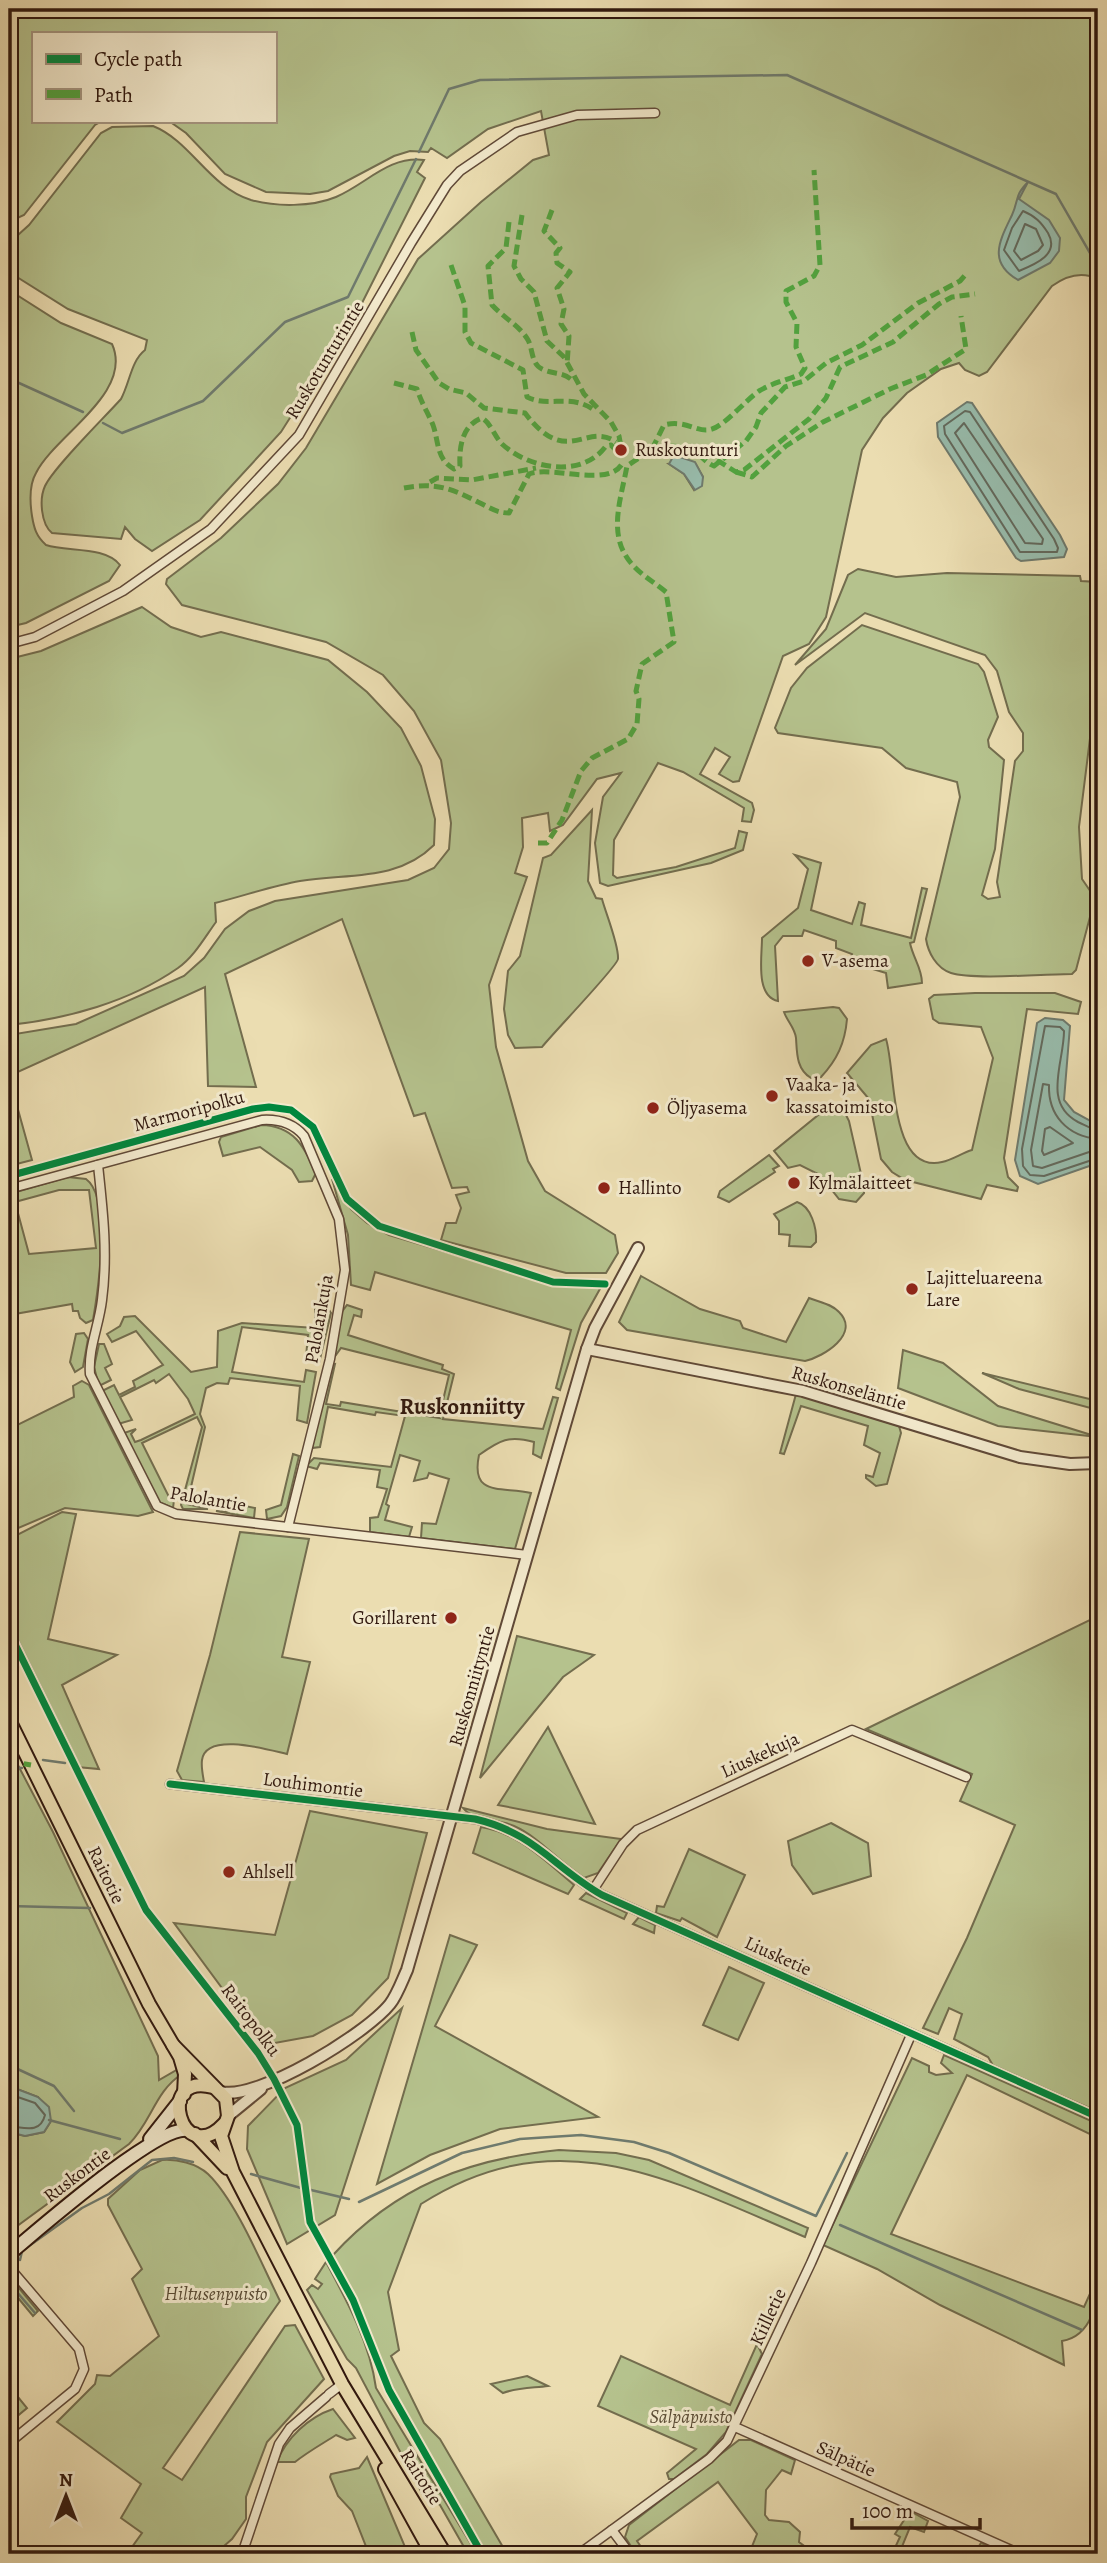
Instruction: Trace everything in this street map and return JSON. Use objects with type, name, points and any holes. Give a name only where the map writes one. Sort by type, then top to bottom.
[{"type":"main road","name":"Raitotie","points":[[9,1720],[144,1993],[173,2045],[186,2074],[182,2097]]},
{"type":"main road","name":"Raitotie","points":[[173,2045],[217,2090]]},
{"type":"main road","points":[[197,2086],[217,2090],[226,2099],[226,2120],[211,2134],[191,2132],[179,2117],[182,2097],[197,2086]]},
{"type":"main road","name":"Ruskontie","points":[[136,2155],[167,2120],[182,2097]]},
{"type":"main road","name":"Raitotie","points":[[226,2120],[222,2145],[239,2182],[342,2384],[445,2554]]},
{"type":"main road","name":"Ruskontie","points":[[9,2254],[90,2187],[164,2135],[177,2129],[191,2132]]},
{"type":"main road","name":"Raitotie","points":[[191,2132],[239,2182]]},
{"type":"main road","name":"Raitotie","points":[[363,2421],[396,2491],[432,2554]]},
{"type":"street","name":"Ruskotunturintie","points":[[9,645],[35,637],[123,591],[211,529],[299,435],[411,243],[447,186],[460,171],[517,132],[577,115],[655,113]]},
{"type":"street","name":"Palolankuja","points":[[98,1166],[253,1122],[279,1120],[293,1126],[309,1145],[334,1203],[343,1237],[345,1270],[330,1359],[288,1527]]},
{"type":"street","points":[[9,1189],[98,1166]]},
{"type":"street","name":"Palolantie","points":[[98,1166],[107,1246],[102,1303],[89,1361],[89,1374],[152,1500],[162,1510],[176,1514],[527,1555]]},
{"type":"street","name":"Ruskonniityntie","points":[[217,2090],[239,2094],[322,2056],[352,2038],[390,2004],[407,1970],[587,1349],[605,1308],[638,1248]]},
{"type":"street","name":"Ruskonseläntie","points":[[587,1349],[803,1391],[1020,1457],[1070,1464],[1098,1463]]},
{"type":"street","name":"Liuskekuja","points":[[593,1890],[623,1844],[637,1830],[852,1730],[966,1777]]},
{"type":"street","name":"Louhimontie","points":[[170,1784],[452,1817]]},
{"type":"street","name":"Liusketie","points":[[452,1817],[489,1822],[516,1831],[593,1890],[1098,2117]]},
{"type":"street","name":"Kiilletie","points":[[579,2554],[709,2459],[736,2427],[911,2035]]},
{"type":"street","name":"Ruskonniityntie","points":[[226,2120],[274,2079]]},
{"type":"street","points":[[9,2267],[79,2349],[84,2369],[75,2389],[9,2443]]},
{"type":"street","points":[[242,2554],[279,2444],[290,2427],[342,2384]]},
{"type":"street","name":"Sälpätie","points":[[736,2427],[1020,2554]]},
{"type":"street","points":[[612,2530],[631,2554]]},
{"type":"green space","points":[[9,9],[1098,9],[1098,279],[1080,275],[1058,282],[1052,286],[987,372],[979,376],[965,370],[959,363],[941,369],[907,393],[883,418],[862,450],[826,617],[809,644],[783,656],[739,781],[733,782],[719,774],[730,757],[715,748],[700,774],[752,803],[754,810],[751,822],[742,821],[744,808],[683,772],[658,763],[614,840],[613,875],[617,878],[676,867],[735,848],[739,831],[747,833],[743,850],[711,863],[608,886],[600,883],[595,843],[603,797],[621,773],[597,779],[563,825],[550,831],[548,813],[522,818],[523,847],[515,873],[527,877],[489,985],[496,1047],[528,1161],[545,1191],[615,1235],[618,1253],[606,1273],[566,1273],[441,1240],[446,1223],[456,1223],[461,1208],[456,1195],[469,1192],[467,1187],[452,1188],[425,1113],[414,1116],[342,919],[225,974],[256,1087],[208,1086],[205,987],[9,1076],[9,1035],[76,1024],[184,976],[204,958],[225,929],[249,911],[275,901],[408,880],[434,868],[449,849],[451,823],[441,760],[414,711],[383,675],[326,642],[182,605],[166,584],[167,579],[221,538],[278,484],[306,448],[418,259],[533,160],[549,155],[541,111],[488,129],[447,158],[431,148],[428,152],[410,151],[394,156],[328,191],[310,194],[266,192],[225,174],[186,133],[170,122],[276,122],[276,32],[32,32],[32,122],[100,122],[95,125],[24,215],[9,222]],"holes":[[[695,463],[703,477],[694,490],[684,474],[669,464]]]},
{"type":"green space","points":[[153,126],[178,142],[223,185],[236,194],[261,202],[283,205],[316,203],[336,197],[389,166],[411,160],[424,160],[417,172],[425,178],[359,309],[281,432],[200,520],[152,551],[135,539],[125,527],[121,539],[52,533],[45,524],[42,504],[45,486],[69,455],[121,399],[134,366],[145,350],[147,340],[68,309],[9,272],[9,235],[18,235],[29,225],[101,133],[112,127]]},
{"type":"green space","points":[[9,290],[61,323],[112,344],[116,362],[112,379],[103,396],[36,473],[31,488],[31,500],[35,528],[46,545],[96,552],[120,565],[109,581],[26,623],[9,627]]},
{"type":"green space","points":[[858,569],[896,577],[947,573],[1080,576],[1081,581],[1098,582],[1098,674],[1079,827],[1082,879],[1095,898],[1076,970],[1072,974],[975,976],[951,973],[941,967],[931,954],[926,939],[960,797],[957,782],[906,768],[882,748],[778,733],[775,728],[791,688],[807,668],[862,625],[978,664],[984,672],[998,717],[988,740],[989,747],[1004,760],[995,849],[982,895],[988,899],[1000,897],[997,882],[1015,761],[1023,751],[1023,733],[1009,712],[997,671],[985,655],[865,613],[795,665],[826,629],[848,575]]},
{"type":"green space","points":[[142,607],[171,627],[201,637],[221,632],[328,660],[367,692],[401,728],[421,766],[435,819],[434,845],[420,857],[388,871],[300,881],[215,903],[216,922],[199,946],[184,963],[159,980],[97,1007],[9,1025],[9,659],[41,651]]},
{"type":"green space","points":[[592,810],[588,881],[596,898],[602,899],[618,959],[542,1047],[515,1048],[508,1035],[504,1009],[508,971],[520,956],[543,858],[551,855]]},
{"type":"green space","points":[[795,855],[821,863],[811,910],[852,924],[859,902],[865,904],[861,925],[911,938],[922,888],[927,889],[914,942],[910,943],[922,983],[888,988],[886,973],[850,962],[852,954],[836,948],[836,941],[804,930],[802,936],[783,936],[775,946],[778,1001],[771,998],[766,992],[761,975],[762,938],[798,908],[808,869]]},
{"type":"green space","points":[[1055,993],[1081,1002],[1078,1014],[1027,1009],[1004,1158],[1008,1177],[1018,1187],[1017,1191],[987,1185],[981,1199],[905,1180],[892,1172],[881,1159],[869,1099],[847,1073],[871,1045],[886,1039],[898,1117],[912,1152],[925,1161],[942,1162],[972,1150],[993,1058],[981,1027],[939,1023],[933,1019],[929,999],[934,995]]},
{"type":"green space","points":[[839,1008],[847,1019],[842,1043],[836,1058],[821,1077],[811,1078],[802,1070],[795,1034],[784,1012]]},
{"type":"green space","points":[[9,1077],[32,1160],[9,1166]]},
{"type":"green space","points":[[835,1108],[845,1113],[849,1121],[864,1187],[864,1193],[856,1202],[839,1199],[820,1175],[800,1165],[788,1168],[774,1151],[822,1112]]},
{"type":"green space","points":[[261,1125],[282,1129],[296,1139],[316,1173],[312,1181],[299,1182],[292,1170],[260,1147],[223,1156],[219,1142],[221,1137]]},
{"type":"green space","points":[[769,1155],[779,1166],[773,1169],[775,1172],[729,1202],[718,1197],[720,1191]]},
{"type":"green space","points":[[68,1177],[86,1179],[94,1189],[99,1205],[101,1246],[93,1320],[86,1323],[80,1318],[78,1311],[73,1311],[72,1304],[9,1315],[9,1194]],"holes":[[[59,1190],[89,1190],[96,1248],[29,1254],[15,1202]]]},
{"type":"green space","points":[[332,1179],[351,1209],[367,1223],[389,1235],[553,1284],[591,1284],[601,1287],[581,1323],[560,1390],[556,1388],[571,1330],[375,1272],[370,1290],[351,1285],[348,1235]]},
{"type":"green space","points":[[797,1202],[806,1208],[814,1224],[816,1242],[811,1247],[789,1246],[790,1235],[779,1234],[779,1221],[774,1214]]},
{"type":"green space","points":[[641,1276],[700,1309],[740,1321],[743,1328],[786,1342],[809,1298],[836,1309],[845,1320],[846,1328],[843,1336],[829,1350],[805,1361],[627,1330],[619,1322]]},
{"type":"green space","points":[[347,1305],[362,1310],[361,1317],[354,1315],[348,1335],[443,1365],[442,1369],[454,1374],[443,1419],[543,1429],[553,1397],[558,1398],[541,1458],[533,1454],[534,1442],[518,1439],[499,1442],[479,1455],[479,1478],[484,1484],[491,1488],[531,1493],[515,1549],[421,1538],[422,1523],[436,1524],[449,1479],[429,1473],[427,1478],[414,1481],[420,1461],[400,1455],[386,1504],[389,1506],[385,1520],[412,1527],[409,1537],[370,1532],[370,1518],[378,1517],[387,1489],[377,1487],[380,1470],[320,1463],[317,1469],[306,1466],[314,1458],[391,1467],[405,1416],[376,1412],[375,1415],[328,1407],[320,1447],[312,1448],[329,1365],[335,1364],[326,1404],[340,1406],[341,1402],[439,1418],[431,1411],[440,1413],[449,1375],[341,1348],[336,1355],[333,1353],[341,1313]]},
{"type":"green space","points":[[315,1306],[327,1307],[331,1313],[319,1363],[306,1357],[308,1335],[242,1327],[232,1372],[304,1382],[306,1370],[316,1372],[307,1423],[297,1420],[300,1386],[230,1378],[228,1384],[217,1383],[206,1388],[200,1414],[205,1427],[187,1504],[208,1509],[183,1509],[181,1505],[202,1427],[197,1417],[142,1443],[170,1499],[174,1500],[173,1508],[159,1502],[124,1433],[136,1429],[131,1434],[135,1442],[195,1414],[188,1399],[169,1374],[156,1383],[154,1380],[120,1397],[132,1420],[118,1424],[102,1391],[114,1385],[119,1395],[135,1387],[133,1381],[163,1365],[136,1331],[112,1342],[107,1334],[120,1326],[124,1317],[135,1316],[191,1372],[217,1367],[218,1331],[242,1323],[315,1328]]},
{"type":"green space","points":[[84,1333],[88,1339],[83,1367],[75,1372],[70,1362],[76,1334]]},
{"type":"green space","points":[[99,1344],[104,1344],[112,1364],[105,1368],[111,1380],[99,1386],[94,1367]]},
{"type":"green space","points":[[903,1350],[943,1363],[998,1406],[1098,1437],[998,1426],[898,1388]]},
{"type":"green space","points":[[982,1373],[1098,1401],[1098,1410],[1019,1389]]},
{"type":"green space","points":[[82,1381],[89,1385],[153,1512],[138,1516],[65,1508],[9,1532],[9,1429],[74,1397],[73,1386]]},
{"type":"green space","points":[[796,1394],[899,1426],[901,1433],[887,1484],[876,1486],[866,1478],[866,1475],[873,1477],[880,1453],[864,1445],[868,1426],[801,1406],[784,1454],[780,1453]]},
{"type":"green space","points":[[293,1454],[299,1456],[287,1507],[281,1516],[267,1519],[266,1510],[281,1505]]},
{"type":"green space","points":[[235,1504],[255,1508],[254,1518],[216,1511],[234,1511]]},
{"type":"green space","points":[[62,1512],[76,1514],[48,1639],[117,1655],[62,1685],[99,1769],[77,1767],[9,1622],[9,1539]]},
{"type":"green space","points":[[240,1532],[309,1539],[282,1657],[310,1662],[287,1754],[253,1746],[214,1746],[206,1751],[202,1760],[204,1782],[182,1780],[177,1771],[210,1655]]},
{"type":"green space","points":[[1098,1616],[1098,2106],[1094,2110],[994,2067],[988,2057],[954,2039],[962,2014],[949,2008],[938,2034],[923,2028],[967,1938],[1015,1825],[960,1801],[972,1774],[866,1729]]},
{"type":"green space","points":[[517,1636],[594,1655],[563,1677],[480,1778]]},
{"type":"green space","points":[[548,1727],[595,1824],[498,1805]]},
{"type":"green space","points":[[9,1748],[53,1832],[158,2056],[159,2080],[180,2068],[182,2074],[165,2089],[143,2127],[129,2144],[9,2232],[9,2132],[25,2136],[44,2132],[51,2121],[38,2097],[9,2086]]},
{"type":"green space","points":[[463,1808],[547,1829],[621,1839],[598,1873],[584,1878],[524,1831],[508,1824],[480,1818]]},
{"type":"green space","points":[[310,1811],[427,1833],[388,1978],[352,2015],[313,2036],[264,2045],[174,1923],[275,1935]]},
{"type":"green space","points":[[831,1823],[868,1843],[871,1876],[813,1894],[792,1865],[788,1841]]},
{"type":"green space","points":[[481,1827],[507,1835],[542,1858],[574,1885],[568,1894],[473,1853]]},
{"type":"green space","points":[[689,1849],[745,1875],[717,1937],[682,1918],[680,1921],[656,1913],[657,1906],[664,1907]]},
{"type":"green space","points":[[586,1893],[627,1913],[624,1919],[580,1899]]},
{"type":"green space","points":[[639,1917],[655,1925],[654,1933],[633,1924]]},
{"type":"green space","points":[[450,1935],[477,1945],[435,2026],[598,2117],[500,2129],[430,2155],[377,2184]]},
{"type":"green space","points":[[729,1967],[764,1983],[738,2040],[703,2025]]},
{"type":"green space","points":[[402,2008],[335,2215],[287,2244],[247,2149],[248,2126],[285,2088],[346,2060]]},
{"type":"green space","points":[[944,2055],[1098,2124],[1098,2138],[967,2075],[891,2234],[1084,2307],[1098,2276],[1095,2307],[1087,2325],[1072,2338],[1062,2341],[1064,2365],[940,2305],[877,2269],[823,2245],[912,2058],[929,2066],[929,2072],[936,2075],[952,2073],[941,2063]]},
{"type":"green space","points":[[559,2150],[616,2153],[649,2160],[808,2228],[805,2237],[661,2179],[615,2166],[568,2161],[521,2164],[472,2178],[421,2204],[388,2292],[399,2350],[391,2356],[424,2423],[440,2439],[507,2554],[487,2554],[391,2389],[370,2334],[333,2255],[382,2211],[436,2180],[494,2160]]},
{"type":"green space","name":"Hiltusenpuisto","points":[[162,2160],[192,2164],[208,2174],[229,2200],[280,2301],[163,2468],[182,2480],[285,2326],[295,2325],[324,2379],[267,2442],[246,2497],[246,2519],[232,2539],[215,2554],[127,2554],[142,2533],[121,2518],[141,2484],[57,2422],[95,2384],[97,2375],[110,2376],[159,2336],[132,2279],[142,2269],[108,2205],[108,2199],[140,2170]]},
{"type":"green space","points":[[326,2262],[363,2339],[376,2388],[477,2554],[468,2554],[440,2505],[423,2495],[356,2368],[347,2359],[307,2290],[312,2285],[318,2289],[322,2284],[315,2279]]},
{"type":"green space","points":[[9,2276],[38,2311],[33,2316],[14,2293],[9,2297]]},
{"type":"green space","name":"Sälpäpuisto","points":[[757,2344],[762,2354],[726,2432],[707,2454],[674,2479],[669,2479],[667,2473],[696,2449],[598,2406],[621,2356],[730,2405]]},
{"type":"green space","points":[[527,2376],[548,2386],[503,2393],[491,2384]]},
{"type":"green space","points":[[9,2386],[27,2408],[9,2423]]},
{"type":"green space","points":[[333,2409],[355,2438],[347,2440],[336,2435],[295,2462],[277,2462],[286,2445],[299,2430],[315,2417]]},
{"type":"green space","points":[[739,2440],[751,2440],[795,2460],[791,2474],[782,2470],[766,2490],[765,2515],[769,2520],[789,2522],[800,2532],[799,2542],[815,2554],[756,2554],[751,2549],[757,2534],[718,2482],[637,2541],[646,2554],[636,2554],[625,2537],[629,2525]]},
{"type":"green space","points":[[367,2457],[408,2554],[369,2554],[352,2511],[338,2496],[331,2474],[359,2468]]},
{"type":"green space","points":[[910,2511],[928,2521],[924,2532],[910,2527],[899,2554],[892,2554],[900,2537],[895,2534]]},
{"type":"green space","points":[[981,2543],[984,2544],[1007,2554],[974,2554]]},
{"type":"water","points":[[1028,182],[1019,199],[1049,220],[1060,238],[1059,251],[1050,263],[1018,280],[1002,266],[999,250],[1019,195]]},
{"type":"water","points":[[967,402],[972,403],[1060,535],[1067,549],[1064,557],[1021,561],[1016,558],[938,437],[937,423]]},
{"type":"water","points":[[674,455],[695,462],[703,477],[702,486],[695,490],[684,474],[669,464]]},
{"type":"water","points":[[1045,1018],[1063,1020],[1070,1026],[1064,1100],[1074,1112],[1098,1125],[1098,1163],[1038,1184],[1020,1176],[1015,1160],[1037,1023]]},
{"type":"water","points":[[9,2086],[38,2097],[49,2107],[51,2121],[44,2132],[25,2136],[9,2132]]},
{"type":"waterway","points":[[419,152],[449,89],[480,80],[787,75],[1056,194],[1098,267]]},
{"type":"waterway","points":[[103,423],[122,433],[203,401],[285,322],[348,297],[416,159]]},
{"type":"waterway","points":[[9,382],[19,383],[83,412]]},
{"type":"waterway","points":[[9,1622],[79,1765]]},
{"type":"waterway","points":[[9,1741],[12,1747]]},
{"type":"waterway","points":[[43,1760],[65,1763]]},
{"type":"waterway","points":[[9,1767],[22,1768]]},
{"type":"waterway","points":[[9,1906],[90,1908]]},
{"type":"waterway","points":[[9,2065],[54,2086],[74,2111]]},
{"type":"waterway","points":[[49,2120],[120,2139]]},
{"type":"waterway","points":[[359,2202],[462,2153],[520,2139],[581,2135],[634,2142],[669,2153],[816,2216],[847,2153]]},
{"type":"waterway","points":[[20,2260],[22,2251],[82,2208],[109,2194],[152,2160],[174,2158],[193,2162]]},
{"type":"waterway","points":[[251,2174],[301,2188]]},
{"type":"waterway","points":[[311,2190],[349,2199]]},
{"type":"waterway","points":[[840,2225],[1082,2330]]},
{"type":"waterway","points":[[9,2283],[35,2313]]},
{"type":"marked path","points":[[652,449],[664,425],[679,424],[702,430],[717,427],[759,391],[801,374],[805,368],[796,347],[797,323],[786,302],[786,291],[814,276],[820,265],[814,170]]},
{"type":"marked path","points":[[552,210],[544,231],[560,248],[556,253],[557,263],[570,272],[557,288],[564,309],[561,324],[569,336],[567,365]]},
{"type":"marked path","points":[[522,215],[514,266],[521,279],[534,292],[547,341],[564,357],[584,394],[611,422],[619,436],[621,447]]},
{"type":"marked path","points":[[509,222],[506,248],[488,266],[492,305],[525,335],[538,367],[573,381]]},
{"type":"marked path","points":[[451,265],[465,306],[465,332],[471,343],[523,370],[527,397],[543,401],[576,402],[594,410]]},
{"type":"marked path","points":[[538,843],[547,843],[562,820],[581,771],[592,758],[628,739],[637,724],[639,699],[636,691],[642,664],[674,642],[666,592],[631,563],[619,541],[619,504],[627,466],[656,449],[673,446],[694,451],[714,466],[746,441],[756,427],[761,413],[785,387],[804,381],[826,363],[862,345],[918,303],[960,281],[967,273]]},
{"type":"marked path","points":[[717,460],[736,472],[744,470],[809,419],[826,398],[840,367],[893,342],[939,304],[952,297],[975,294]]},
{"type":"marked path","points":[[736,472],[752,477],[786,446],[823,422],[890,389],[926,375],[966,349],[961,316]]},
{"type":"marked path","points":[[412,332],[416,350],[439,383],[449,389],[466,393],[484,408],[525,413],[540,429],[553,438],[564,441],[595,436],[616,442]]},
{"type":"marked path","points":[[394,383],[417,389],[433,425],[441,455],[454,469],[460,466],[461,444],[466,431],[482,418],[502,444],[513,453],[540,464],[555,467],[583,463],[611,445],[621,456]]},
{"type":"marked path","points":[[404,488],[442,488],[496,511],[509,513],[529,474],[606,474],[616,470],[623,462]]},
{"type":"marked path","points":[[430,482],[437,478],[472,480],[536,468]]},
{"type":"marked path","points":[[9,1761],[31,1765]]},
{"type":"cycle path","name":"Marmoripolku","points":[[9,1176],[253,1109],[269,1107],[291,1110],[313,1127],[347,1199],[379,1226],[553,1282],[605,1284]]},
{"type":"cycle path","name":"Raitopolku","points":[[9,1632],[146,1910],[258,2053],[274,2079],[297,2125],[310,2222],[353,2300],[389,2390],[482,2554]]},
{"type":"cycle path","points":[[170,1784],[475,1819],[496,1825],[529,1842],[602,1895],[1098,2117]]},
{"type":"place","name":"Ruskotunturi","points":[[621,450]]},
{"type":"place","name":"V-asema","points":[[808,961]]},
{"type":"place","name":"Vaaka- ja kassatoimisto","points":[[772,1096]]},
{"type":"place","name":"Öljyasema","points":[[653,1108]]},
{"type":"place","name":"Kylmälaitteet","points":[[794,1183]]},
{"type":"place","name":"Hallinto","points":[[604,1188]]},
{"type":"place","name":"Lajitteluareena Lare","points":[[912,1289]]},
{"type":"place","name":"Gorillarent","points":[[451,1618]]},
{"type":"place","name":"Ahlsell","points":[[229,1872]]},
{"type":"district","name":"Ruskonniitty","points":[[462,1406]]}]
